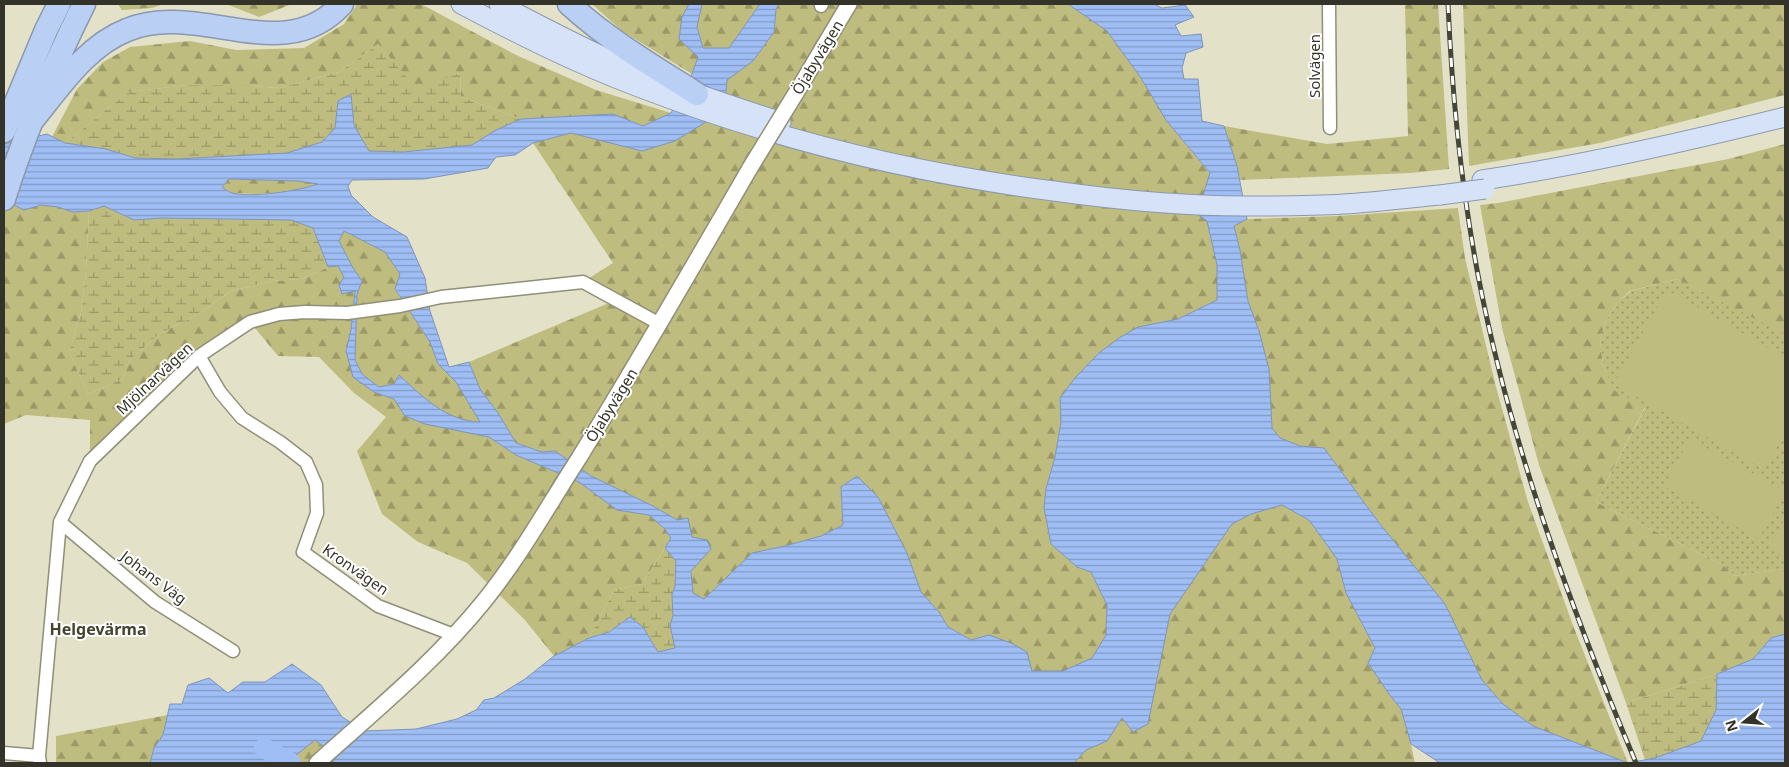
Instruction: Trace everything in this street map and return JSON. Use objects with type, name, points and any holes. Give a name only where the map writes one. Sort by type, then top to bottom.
[{"type":"highway","points":[[4,131],[59,4]]},
{"type":"highway","points":[[4,199],[30,126],[67,38],[84,4]]},
{"type":"highway","points":[[30,126],[83,61],[113,36],[128,29],[161,22],[178,21],[261,33],[292,32],[315,25],[330,16],[342,4]]},
{"type":"highway","points":[[570,4],[672,87],[697,94]]},
{"type":"main road","points":[[461,4],[551,50],[636,86],[672,87]]},
{"type":"main road","points":[[499,4],[566,40],[723,110],[813,145],[911,168],[1012,186],[1133,200],[1196,199],[1342,204],[1440,190],[1587,173],[1785,127]]},
{"type":"main road","points":[[697,94],[723,110]]},
{"type":"main road","points":[[1483,185],[1593,162],[1785,117]]},
{"type":"street","name":"Öjabyvägen","points":[[317,763],[421,670],[484,601],[513,564],[660,324],[750,168],[849,4]]},
{"type":"street","name":"Solvägen","points":[[1330,4],[1330,128]]},
{"type":"street","name":"Mjölnarvägen","points":[[39,760],[60,522],[90,461],[199,356],[250,322],[279,314],[305,312],[347,313],[400,306],[441,297],[583,282],[660,324]]},
{"type":"street","name":"Kronvägen","points":[[199,356],[220,392],[242,418],[280,442],[306,462],[316,485],[317,512],[303,552],[378,606],[454,635]]},
{"type":"street","name":"Johans Väg","points":[[60,522],[155,602],[233,651]]},
{"type":"street","points":[[4,753],[39,760]]},
{"type":"green space","points":[[118,4],[164,4],[152,8],[122,10]]},
{"type":"green space","points":[[226,4],[292,4],[259,17]]},
{"type":"green space","points":[[357,4],[421,4],[516,55],[596,90],[671,113],[643,126],[613,114],[521,119],[461,97],[460,73],[416,89],[378,44],[339,72],[279,88],[236,85],[187,85],[128,92],[65,143],[52,137],[77,89],[103,62],[130,47],[190,41],[236,50],[304,48],[344,24]]},
{"type":"green space","points":[[592,4],[689,4],[682,17],[698,57],[692,74],[622,31]]},
{"type":"green space","points":[[702,4],[760,4],[729,48],[703,48],[697,27]]},
{"type":"green space","points":[[779,4],[1068,4],[1107,31],[1141,78],[1166,120],[1210,174],[1197,214],[1207,221],[1217,265],[1217,300],[1178,319],[1138,327],[1099,353],[1060,398],[1061,422],[1055,457],[1046,489],[1044,508],[1051,544],[1077,567],[1091,572],[1107,604],[1106,635],[1092,658],[1064,671],[1032,671],[989,635],[971,640],[948,627],[939,612],[921,592],[907,553],[878,497],[841,487],[843,525],[822,536],[752,553],[704,599],[692,593],[692,537],[677,520],[653,506],[591,476],[555,451],[542,452],[516,443],[498,413],[480,389],[469,362],[616,300],[583,282],[613,263],[533,143],[571,133],[642,151],[726,80],[753,61],[774,32],[776,9]]},
{"type":"green space","points":[[1405,4],[1438,4],[1449,169],[1411,173],[1240,180],[1224,126],[1327,144],[1408,136]]},
{"type":"green space","points":[[1463,4],[1785,4],[1785,95],[1600,143],[1469,166]]},
{"type":"green space","points":[[378,44],[416,88],[460,73],[461,97],[521,119],[496,130],[472,145],[403,152],[369,151],[354,125],[351,94],[338,101],[335,128],[322,142],[287,153],[177,159],[135,158],[106,149],[65,143],[128,92],[187,85],[237,85],[279,88],[339,72]]},
{"type":"green space","points":[[1785,144],[1785,334],[1677,279],[1630,291],[1618,302],[1606,320],[1600,339],[1603,366],[1613,390],[1645,407],[1596,502],[1723,565],[1735,576],[1774,570],[1785,573],[1785,634],[1771,638],[1753,659],[1717,674],[1626,703],[1539,465],[1502,328],[1480,205],[1728,159]]},
{"type":"green space","points":[[229,179],[298,181],[319,184],[290,192],[232,193],[222,187]]},
{"type":"green space","points":[[4,205],[14,205],[24,210],[41,205],[58,207],[73,212],[89,211],[86,271],[81,313],[69,352],[88,394],[123,379],[129,361],[159,334],[197,315],[231,291],[272,281],[302,279],[328,267],[338,266],[355,291],[351,330],[346,351],[373,392],[394,399],[405,416],[489,437],[516,455],[579,482],[617,510],[649,515],[665,529],[671,538],[642,584],[614,590],[589,638],[554,656],[524,619],[467,563],[418,542],[382,514],[357,451],[386,417],[354,393],[319,357],[278,356],[250,322],[199,356],[90,461],[90,420],[26,415],[4,424]]},
{"type":"green space","points":[[104,206],[134,220],[162,218],[291,220],[313,228],[328,267],[302,279],[272,281],[231,291],[197,315],[159,334],[129,361],[123,379],[88,394],[69,352],[81,313],[86,271],[89,211]]},
{"type":"green space","points":[[1458,208],[1465,258],[1496,387],[1528,502],[1574,628],[1628,763],[1533,726],[1503,704],[1482,680],[1445,604],[1380,524],[1324,448],[1300,446],[1280,439],[1272,428],[1269,369],[1259,331],[1248,301],[1234,226],[1247,219],[1336,216]]},
{"type":"green space","points":[[344,231],[385,252],[400,274],[395,290],[430,342],[438,364],[456,382],[481,422],[468,421],[446,413],[427,400],[399,375],[394,384],[379,387],[362,374],[355,360],[357,294],[362,281],[339,241]]},
{"type":"green space","points":[[1677,279],[1785,333],[1785,573],[1774,570],[1735,576],[1723,565],[1596,502],[1645,408],[1613,391],[1603,366],[1600,339],[1606,320],[1618,302],[1631,291]]},
{"type":"green space","points":[[1667,290],[1785,357],[1785,433],[1764,470],[1614,384]]},
{"type":"green space","points":[[1690,439],[1785,491],[1759,539],[1664,486]]},
{"type":"green space","points":[[1282,505],[1309,520],[1337,559],[1346,593],[1375,648],[1389,694],[1401,709],[1415,763],[1074,763],[1086,750],[1107,741],[1159,662],[1170,614],[1232,524],[1251,514]]},
{"type":"green space","points":[[1785,518],[1785,556],[1769,547]]},
{"type":"green space","points":[[665,548],[676,561],[675,587],[672,594],[673,616],[670,625],[676,648],[658,652],[643,627],[630,617],[608,632],[589,638],[614,590],[642,584]]},
{"type":"green space","points":[[1717,674],[1716,710],[1701,741],[1645,760],[1626,703]]},
{"type":"green space","points":[[168,715],[163,735],[154,748],[150,763],[56,763],[56,736]]},
{"type":"green space","points":[[315,740],[336,756],[333,763],[286,763]]},
{"type":"water","points":[[689,4],[702,4],[697,27],[703,48],[729,48],[760,4],[779,4],[776,9],[774,32],[753,61],[727,80],[726,92],[706,122],[675,141],[642,151],[571,133],[533,143],[515,155],[496,157],[488,168],[424,179],[352,180],[348,186],[351,195],[373,217],[407,237],[425,278],[430,311],[449,367],[469,362],[480,389],[498,413],[516,443],[542,452],[555,451],[591,476],[653,506],[677,520],[688,518],[692,537],[707,540],[711,549],[691,571],[693,593],[704,599],[752,553],[821,536],[843,525],[841,487],[857,476],[878,497],[907,553],[921,592],[939,612],[948,627],[971,640],[989,635],[1011,643],[1027,652],[1032,671],[1063,671],[1092,658],[1106,635],[1107,605],[1091,572],[1077,567],[1051,544],[1044,508],[1046,489],[1055,457],[1061,422],[1060,398],[1075,378],[1099,353],[1119,338],[1138,327],[1178,319],[1217,300],[1217,265],[1207,221],[1197,214],[1210,173],[1166,120],[1141,78],[1107,31],[1068,4],[1154,4],[1162,8],[1185,5],[1194,17],[1175,25],[1181,36],[1201,34],[1203,47],[1186,53],[1182,68],[1184,79],[1198,79],[1202,121],[1224,126],[1237,166],[1247,219],[1234,226],[1248,301],[1259,331],[1269,369],[1272,428],[1280,438],[1300,446],[1324,448],[1380,524],[1445,604],[1482,680],[1503,704],[1533,726],[1628,763],[1440,763],[1411,744],[1401,709],[1368,663],[1375,648],[1346,593],[1337,559],[1309,520],[1282,505],[1251,514],[1232,524],[1170,614],[1148,724],[1133,732],[1122,718],[1107,741],[1086,750],[1074,763],[333,763],[335,755],[315,740],[286,763],[150,763],[154,748],[163,735],[170,704],[182,704],[188,685],[209,678],[228,693],[243,682],[265,682],[292,664],[321,685],[342,717],[365,731],[416,729],[457,719],[476,710],[484,700],[494,698],[525,679],[554,656],[589,638],[609,632],[630,617],[643,627],[658,652],[675,648],[670,625],[673,616],[672,594],[675,587],[676,561],[665,548],[671,538],[665,529],[649,515],[617,510],[579,482],[516,455],[489,437],[425,424],[405,416],[394,399],[374,392],[353,377],[346,351],[351,330],[355,291],[342,294],[339,285],[344,277],[338,266],[328,267],[313,228],[291,220],[162,218],[134,220],[104,206],[89,211],[73,212],[58,207],[41,205],[24,210],[14,205],[4,205],[4,144],[47,134],[65,143],[106,149],[135,158],[177,159],[287,153],[322,142],[335,128],[338,101],[351,94],[354,125],[369,151],[403,152],[472,145],[496,130],[521,119],[613,114],[643,126],[671,113],[692,74],[698,57],[679,39],[682,17]],"holes":[[[229,179],[298,181],[318,184],[275,193],[251,195],[232,193],[222,187]],[[344,231],[385,252],[400,274],[395,289],[430,342],[438,364],[456,382],[480,422],[468,421],[446,412],[426,399],[399,375],[394,384],[379,387],[362,374],[355,360],[357,294],[362,281],[339,241]]]},
{"type":"water","points":[[1785,634],[1785,763],[1628,763],[1655,758],[1701,741],[1716,710],[1717,674],[1753,659],[1771,638]]},
{"type":"waterway","points":[[264,748],[291,763]]},
{"type":"railway","points":[[1448,4],[1452,72],[1462,174],[1478,275],[1491,338],[1507,400],[1544,523],[1565,584],[1636,763]]},
{"type":"district","name":"Helgevärma","points":[[98,629]]}]
